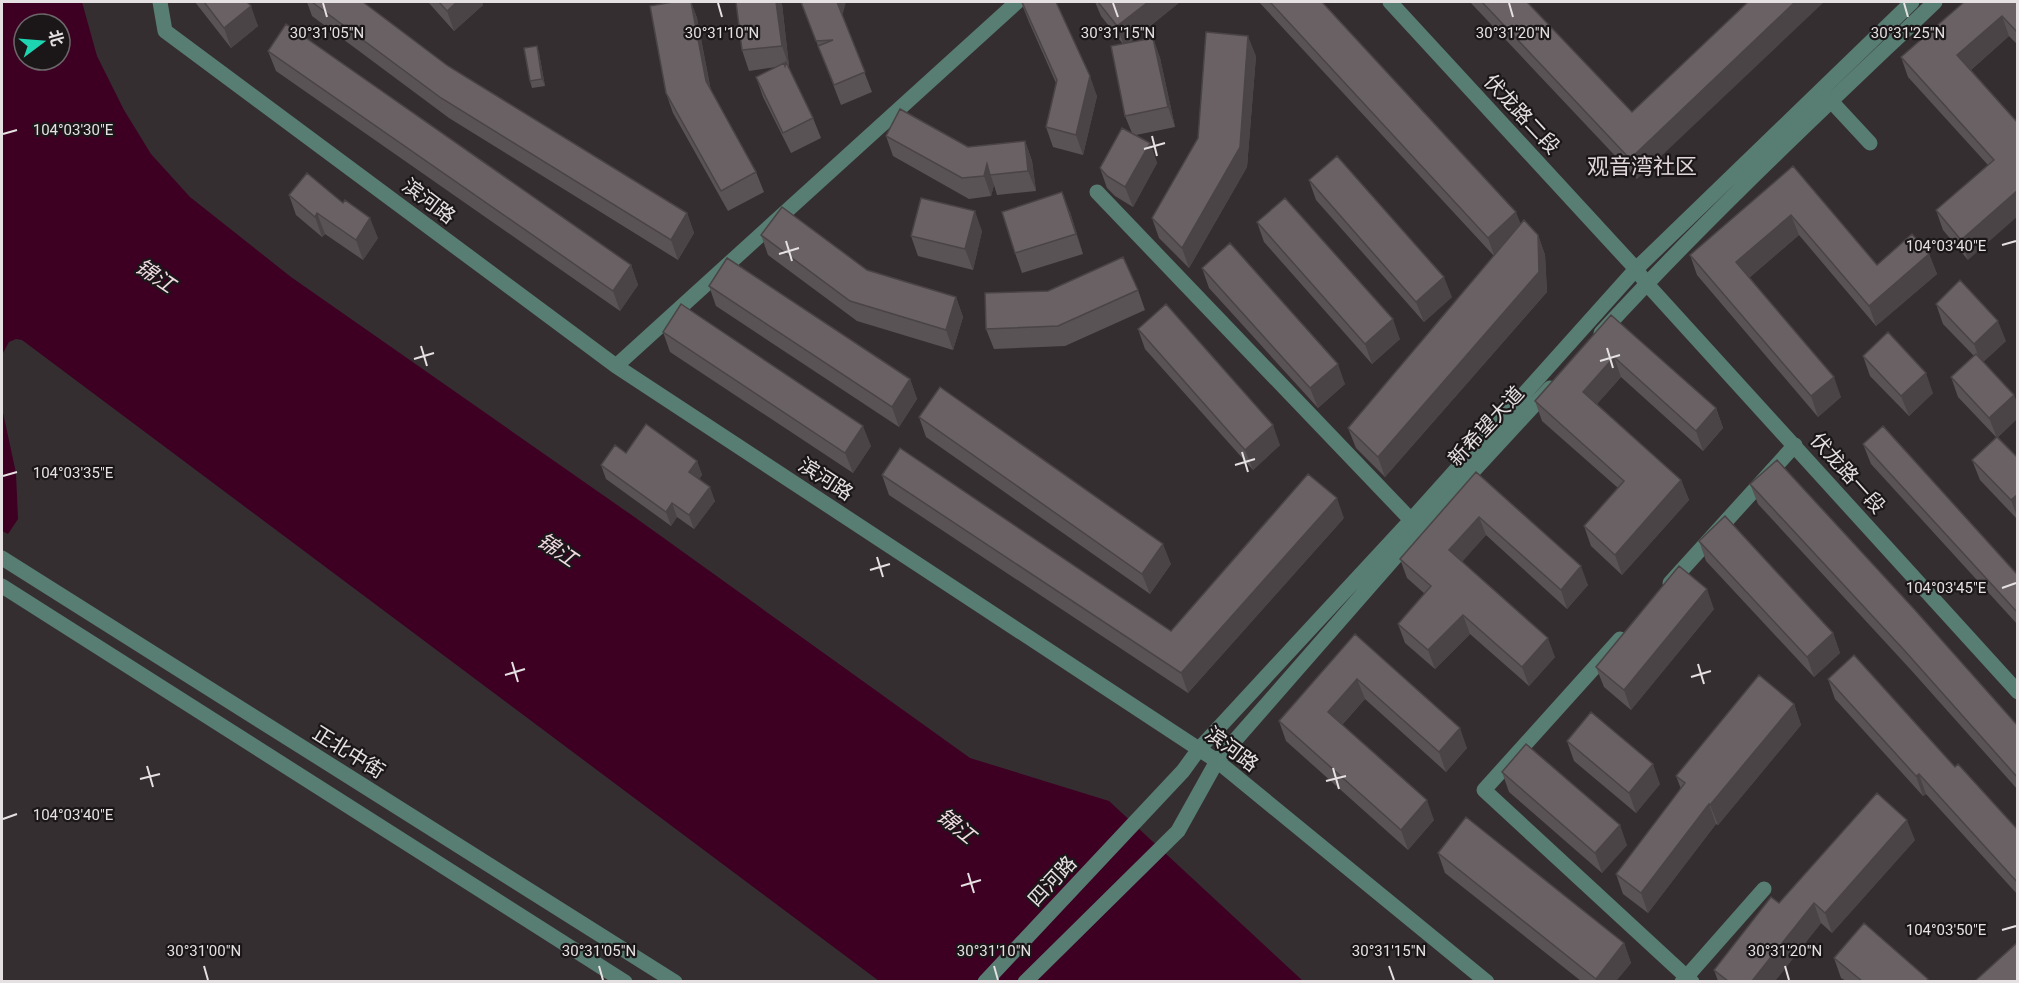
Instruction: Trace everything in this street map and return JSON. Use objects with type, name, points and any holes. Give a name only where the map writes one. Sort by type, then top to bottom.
[{"type":"street","name":"滨河路","points":[[160,2],[165,32],[616,366],[1217,761],[1487,981]]},
{"type":"street","points":[[616,366],[1017,2]]},
{"type":"street","name":"伏龙路二段","points":[[1390,2],[1636,269],[1646,283]]},
{"type":"street","name":"四河路","points":[[985,981],[1184,771],[1199,749],[1412,520],[1636,269],[1912,2]]},
{"type":"street","points":[[1591,343],[1646,283],[1935,2]]},
{"type":"street","points":[[1831,101],[1870,143]]},
{"type":"street","points":[[1097,192],[1412,520]]},
{"type":"street","name":"伏龙路一段","points":[[1646,283],[2018,692]]},
{"type":"street","name":"新希望大道","points":[[1025,981],[1178,831],[1217,761],[1418,531],[1560,377]]},
{"type":"street","points":[[1659,596],[1795,445]]},
{"type":"street","name":"正北中街","points":[[2,558],[675,981]]},
{"type":"street","points":[[2,586],[625,981]]},
{"type":"street","points":[[1628,631],[1484,790],[1687,980],[1764,889]]},
{"type":"water","name":"锦江","points":[[2,2],[82,2],[97,56],[124,110],[151,154],[190,197],[291,277],[633,516],[970,758],[1109,801],[1303,981],[879,981],[22,340],[16,339],[9,342],[2,355]]},
{"type":"water","points":[[2,408],[16,473],[18,519],[8,534],[2,531]]},
{"type":"building","points":[[204,2],[247,2],[251,6],[224,28]]},
{"type":"building","points":[[312,2],[363,2],[448,66],[687,213],[671,240],[441,98]]},
{"type":"building","points":[[439,2],[457,2],[447,11]]},
{"type":"building","points":[[691,2],[706,81],[756,172],[721,191],[666,93],[650,6]]},
{"type":"building","points":[[736,2],[776,2],[782,46],[742,50]]},
{"type":"building","points":[[801,2],[837,2],[865,72],[834,85],[818,46],[833,40],[816,41]]},
{"type":"building","points":[[1022,2],[1056,2],[1090,76],[1076,135],[1046,127],[1057,80]]},
{"type":"building","points":[[1098,2],[1148,2],[1117,26]]},
{"type":"building","points":[[1270,2],[1322,2],[1516,212],[1488,238]]},
{"type":"building","points":[[1482,2],[1527,2],[1632,112],[1748,2],[1795,2],[1630,159]]},
{"type":"building","points":[[1964,2],[2018,2],[2018,33],[2002,16],[1957,55],[2018,123],[2018,190],[1961,240],[1936,210],[1994,160],[1901,57]]},
{"type":"building","points":[[286,24],[631,265],[613,291],[268,51]]},
{"type":"building","points":[[1206,32],[1248,36],[1240,147],[1182,248],[1152,218],[1198,138]]},
{"type":"building","points":[[1153,38],[1168,107],[1125,116],[1111,46]]},
{"type":"building","points":[[537,46],[542,79],[530,81],[524,48]]},
{"type":"building","points":[[786,62],[813,118],[783,133],[756,77],[784,63],[785,66]]},
{"type":"building","points":[[900,109],[968,147],[1025,141],[1028,171],[990,175],[987,164],[984,176],[962,178],[886,136]]},
{"type":"building","points":[[1122,128],[1150,143],[1125,187],[1107,176],[1100,168]]},
{"type":"building","points":[[1337,156],[1444,277],[1416,302],[1309,180]]},
{"type":"building","points":[[1793,166],[1877,265],[1912,234],[1929,254],[1869,306],[1791,215],[1736,262],[1834,377],[1811,396],[1690,255]]},
{"type":"building","points":[[307,173],[343,203],[345,200],[370,218],[356,240],[317,213],[315,217],[289,195]]},
{"type":"building","points":[[1062,192],[1076,234],[1015,253],[1002,212]]},
{"type":"building","points":[[921,198],[975,211],[965,249],[911,236]]},
{"type":"building","points":[[1285,198],[1393,319],[1365,344],[1257,222]]},
{"type":"building","points":[[782,207],[867,270],[956,297],[946,330],[850,301],[761,235]]},
{"type":"building","points":[[1524,220],[1538,235],[1539,272],[1378,457],[1348,428]]},
{"type":"building","points":[[1230,243],[1338,364],[1310,388],[1202,268]]},
{"type":"building","points":[[1123,257],[1138,290],[1058,326],[986,329],[985,293],[1048,291]]},
{"type":"building","points":[[727,258],[910,379],[892,407],[709,286]]},
{"type":"building","points":[[1960,280],[1998,321],[1974,344],[1936,304]]},
{"type":"building","points":[[681,304],[863,426],[845,453],[663,332]]},
{"type":"building","points":[[1166,304],[1273,425],[1245,450],[1138,329]]},
{"type":"building","points":[[1611,315],[1716,408],[1696,431],[1614,357],[1583,392],[1681,480],[1615,555],[1584,526],[1624,481],[1535,401]]},
{"type":"building","points":[[1888,332],[1926,373],[1901,396],[1863,356]]},
{"type":"building","points":[[1976,354],[2014,395],[1989,418],[1951,377]]},
{"type":"building","points":[[940,387],[1163,544],[1142,574],[919,417]]},
{"type":"building","points":[[646,424],[697,461],[689,472],[710,487],[689,515],[672,503],[666,512],[601,465],[615,445],[626,453]]},
{"type":"building","points":[[1883,426],[2016,573],[2018,572],[2018,613],[1863,444]]},
{"type":"building","points":[[1997,437],[2018,458],[2018,494],[2011,500],[1972,460]]},
{"type":"building","points":[[900,448],[1171,631],[1308,474],[1337,498],[1181,673],[882,475]]},
{"type":"building","points":[[1777,460],[2018,726],[2018,778],[1904,650],[1750,484]]},
{"type":"building","points":[[1476,472],[1581,566],[1561,590],[1479,517],[1449,550],[1548,638],[1522,667],[1463,615],[1428,650],[1398,624],[1431,586],[1400,559]]},
{"type":"building","points":[[1725,516],[1833,633],[1807,657],[1699,541]]},
{"type":"building","points":[[1679,566],[1707,589],[1624,690],[1596,667]]},
{"type":"building","points":[[1355,634],[1460,728],[1439,752],[1357,679],[1328,712],[1427,800],[1401,830],[1279,721]]},
{"type":"building","points":[[1854,655],[1955,767],[1958,764],[2018,830],[2018,883],[1919,774],[1916,776],[1828,679]]},
{"type":"building","points":[[1759,675],[1794,704],[1709,804],[1641,893],[1616,874],[1685,783],[1676,776]]},
{"type":"building","points":[[1591,712],[1653,764],[1629,793],[1567,741]]},
{"type":"building","points":[[1526,744],[1620,825],[1595,853],[1502,772]]},
{"type":"building","points":[[1877,793],[1907,820],[1825,913],[1814,903],[1752,981],[1728,981],[1714,970],[1771,897],[1779,903]]},
{"type":"building","points":[[1466,817],[1624,943],[1596,979],[1438,853]]},
{"type":"building","points":[[1864,923],[1928,979],[1926,981],[1862,981],[1834,958]]},
{"type":"building","points":[[2018,942],[2018,981],[1975,981]]},
{"type":"district","name":"观音湾社区","points":[[1642,166]]}]
